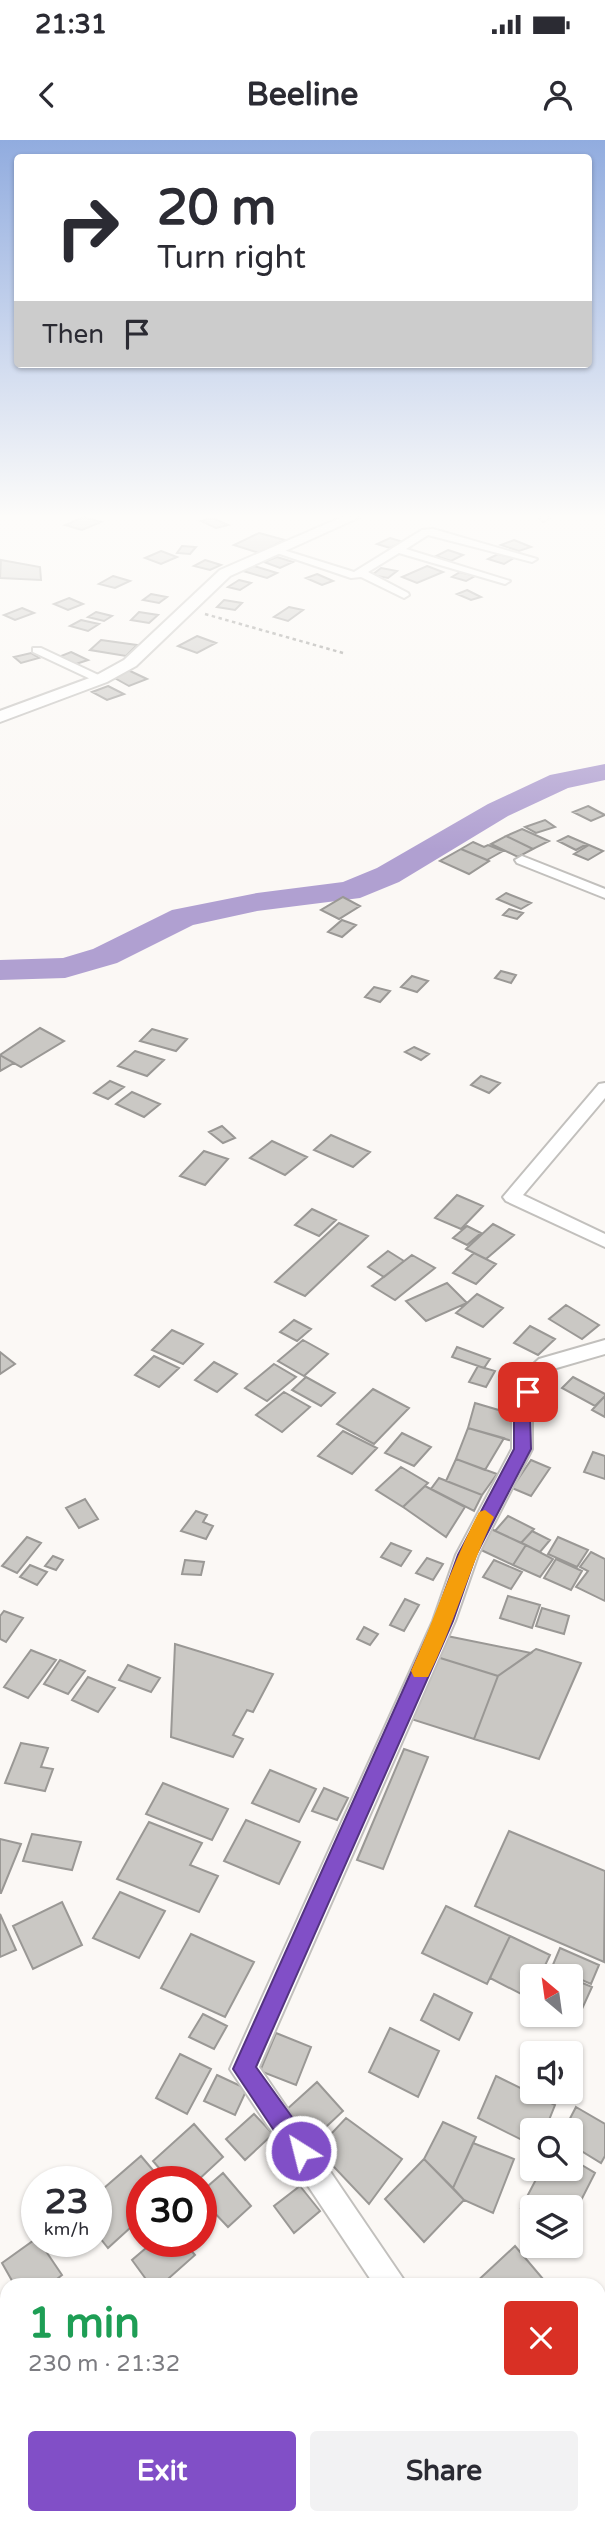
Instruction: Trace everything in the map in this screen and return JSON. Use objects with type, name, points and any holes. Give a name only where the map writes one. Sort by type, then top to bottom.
[{"type":"street","points":[[0,717],[102,678],[150,647],[168,628]]},
{"type":"street","points":[[37,650],[102,678]]},
{"type":"street","points":[[522,860],[605,894]]},
{"type":"street","points":[[605,1088],[512,1197],[605,1241]]},
{"type":"street","points":[[388,2278],[342,2206],[244,2069],[443,1621],[467,1555],[522,1449],[522,1409],[533,1376],[546,1364],[605,1346]]},
{"type":"path","points":[[255,628],[343,653]]},
{"type":"building","points":[[197,636],[216,643],[197,653],[178,646]]},
{"type":"building","points":[[101,640],[137,645],[126,656],[90,650]]},
{"type":"building","points":[[71,652],[88,660],[73,665],[56,658]]},
{"type":"building","points":[[31,653],[39,658],[21,663],[14,657]]},
{"type":"building","points":[[128,670],[147,679],[129,686],[111,676]]},
{"type":"building","points":[[108,686],[124,694],[107,700],[92,692]]},
{"type":"building","points":[[588,806],[605,815],[591,821],[573,812]]},
{"type":"building","points":[[545,820],[555,827],[536,833],[525,827]]},
{"type":"building","points":[[522,829],[549,841],[533,849],[506,836]]},
{"type":"building","points":[[506,836],[533,849],[518,857],[491,844]]},
{"type":"building","points":[[568,836],[587,844],[576,850],[558,841]]},
{"type":"building","points":[[473,842],[503,851],[487,860],[461,849]]},
{"type":"building","points":[[589,845],[603,851],[588,860],[574,854]]},
{"type":"building","points":[[461,849],[489,861],[469,874],[440,861]]},
{"type":"building","points":[[506,893],[531,903],[521,909],[497,899]]},
{"type":"building","points":[[343,897],[360,906],[339,919],[321,910]]},
{"type":"building","points":[[509,909],[523,913],[517,919],[503,915]]},
{"type":"building","points":[[342,920],[356,925],[342,937],[328,932]]},
{"type":"building","points":[[501,971],[516,975],[511,983],[495,978]]},
{"type":"building","points":[[412,976],[428,981],[417,992],[401,987]]},
{"type":"building","points":[[374,987],[390,991],[380,1002],[365,997]]},
{"type":"building","points":[[40,1028],[64,1041],[21,1067],[0,1055]]},
{"type":"building","points":[[152,1029],[187,1039],[176,1051],[140,1041]]},
{"type":"building","points":[[414,1047],[429,1054],[421,1060],[405,1052]]},
{"type":"building","points":[[135,1051],[164,1060],[147,1076],[118,1066]]},
{"type":"building","points":[[0,1055],[14,1063],[0,1071]]},
{"type":"building","points":[[481,1076],[500,1083],[489,1093],[471,1085]]},
{"type":"building","points":[[110,1081],[124,1087],[108,1099],[94,1093]]},
{"type":"building","points":[[132,1092],[160,1104],[144,1117],[116,1104]]},
{"type":"building","points":[[222,1126],[235,1138],[223,1143],[209,1132]]},
{"type":"building","points":[[331,1135],[370,1152],[353,1167],[314,1150]]},
{"type":"building","points":[[272,1141],[307,1157],[285,1175],[250,1158]]},
{"type":"building","points":[[204,1151],[228,1159],[205,1185],[180,1176]]},
{"type":"building","points":[[457,1195],[483,1206],[461,1229],[435,1218]]},
{"type":"building","points":[[312,1209],[336,1220],[319,1236],[295,1225]]},
{"type":"building","points":[[339,1223],[368,1236],[305,1296],[275,1282]]},
{"type":"building","points":[[493,1224],[514,1235],[486,1259],[466,1249]]},
{"type":"building","points":[[467,1226],[481,1233],[467,1245],[453,1238]]},
{"type":"building","points":[[388,1251],[404,1261],[384,1277],[368,1267]]},
{"type":"building","points":[[474,1253],[496,1264],[476,1284],[453,1273]]},
{"type":"building","points":[[412,1255],[435,1268],[395,1300],[372,1286]]},
{"type":"building","points":[[447,1283],[467,1303],[426,1321],[406,1301]]},
{"type":"building","points":[[477,1294],[503,1308],[483,1327],[456,1313]]},
{"type":"building","points":[[566,1305],[599,1325],[582,1339],[549,1319]]},
{"type":"building","points":[[294,1320],[311,1329],[297,1341],[280,1332]]},
{"type":"building","points":[[530,1326],[555,1339],[538,1355],[514,1343]]},
{"type":"building","points":[[172,1330],[203,1344],[183,1364],[152,1350]]},
{"type":"building","points":[[303,1340],[328,1354],[304,1376],[278,1361]]},
{"type":"building","points":[[457,1347],[490,1359],[484,1368],[452,1357]]},
{"type":"building","points":[[0,1352],[15,1364],[0,1374]]},
{"type":"building","points":[[154,1356],[179,1368],[159,1387],[135,1375]]},
{"type":"building","points":[[214,1362],[237,1374],[217,1392],[195,1380]]},
{"type":"building","points":[[274,1364],[296,1377],[267,1401],[245,1388]]},
{"type":"building","points":[[478,1366],[495,1371],[486,1387],[469,1382]]},
{"type":"building","points":[[306,1377],[335,1393],[321,1406],[292,1390]]},
{"type":"building","points":[[573,1377],[605,1396],[595,1406],[562,1388]]},
{"type":"building","points":[[373,1389],[409,1408],[374,1444],[337,1424]]},
{"type":"building","points":[[284,1392],[310,1407],[282,1432],[256,1415]]},
{"type":"building","points":[[605,1396],[605,1417],[592,1410]]},
{"type":"building","points":[[475,1403],[512,1414],[512,1441],[468,1428]]},
{"type":"building","points":[[468,1428],[504,1438],[485,1470],[456,1459]]},
{"type":"building","points":[[343,1431],[377,1448],[352,1474],[318,1456]]},
{"type":"building","points":[[402,1433],[431,1447],[414,1466],[385,1453]]},
{"type":"building","points":[[593,1452],[605,1456],[605,1479],[584,1472]]},
{"type":"building","points":[[456,1459],[497,1474],[482,1495],[446,1481]]},
{"type":"building","points":[[531,1460],[550,1468],[531,1496],[512,1488]]},
{"type":"building","points":[[401,1467],[428,1483],[403,1507],[376,1490]]},
{"type":"building","points":[[439,1478],[482,1495],[474,1511],[431,1489]]},
{"type":"building","points":[[425,1486],[465,1507],[446,1537],[403,1507]]},
{"type":"building","points":[[85,1499],[98,1519],[79,1528],[66,1508]]},
{"type":"building","points":[[196,1511],[207,1515],[203,1522],[213,1526],[206,1539],[181,1531]]},
{"type":"building","points":[[508,1516],[534,1529],[521,1543],[495,1531]]},
{"type":"building","points":[[491,1529],[526,1545],[513,1565],[477,1548]]},
{"type":"building","points":[[532,1531],[550,1540],[540,1552],[521,1543]]},
{"type":"building","points":[[27,1537],[41,1543],[17,1573],[2,1566]]},
{"type":"building","points":[[558,1537],[588,1550],[577,1567],[548,1554]]},
{"type":"building","points":[[391,1543],[411,1551],[401,1566],[381,1557]]},
{"type":"building","points":[[526,1545],[553,1559],[540,1577],[513,1565]]},
{"type":"building","points":[[591,1552],[605,1559],[605,1601],[576,1587],[588,1571],[580,1567]]},
{"type":"building","points":[[53,1556],[63,1560],[56,1570],[45,1566]]},
{"type":"building","points":[[427,1558],[443,1564],[433,1580],[416,1573]]},
{"type":"building","points":[[556,1559],[582,1571],[571,1590],[544,1578]]},
{"type":"building","points":[[185,1560],[204,1562],[201,1575],[182,1574]]},
{"type":"building","points":[[494,1560],[522,1572],[511,1589],[483,1577]]},
{"type":"building","points":[[30,1565],[47,1572],[37,1585],[20,1577]]},
{"type":"building","points":[[508,1596],[540,1605],[532,1628],[500,1618]]},
{"type":"building","points":[[405,1599],[419,1605],[404,1631],[390,1625]]},
{"type":"building","points":[[542,1608],[569,1616],[564,1634],[536,1626]]},
{"type":"building","points":[[4,1611],[23,1618],[6,1642],[0,1639],[0,1616]]},
{"type":"building","points":[[364,1627],[378,1634],[370,1645],[357,1639]]},
{"type":"building","points":[[447,1636],[531,1653],[498,1676],[437,1657]]},
{"type":"building","points":[[175,1644],[273,1674],[253,1712],[247,1710],[233,1735],[243,1739],[233,1757],[171,1737]]},
{"type":"building","points":[[536,1649],[581,1663],[539,1759],[474,1739],[498,1676]]},
{"type":"building","points":[[31,1650],[56,1660],[28,1698],[4,1687]]},
{"type":"building","points":[[437,1657],[498,1676],[474,1739],[411,1719]]},
{"type":"building","points":[[60,1660],[85,1671],[68,1694],[44,1684]]},
{"type":"building","points":[[128,1665],[160,1678],[151,1692],[119,1680]]},
{"type":"building","points":[[88,1677],[115,1688],[98,1712],[72,1700]]},
{"type":"building","points":[[21,1743],[48,1748],[41,1767],[53,1769],[45,1791],[5,1783]]},
{"type":"building","points":[[404,1749],[428,1757],[383,1869],[357,1860]]},
{"type":"building","points":[[270,1770],[316,1789],[299,1822],[252,1803]]},
{"type":"building","points":[[163,1783],[228,1809],[212,1840],[146,1814]]},
{"type":"building","points":[[324,1788],[348,1798],[337,1820],[312,1811]]},
{"type":"building","points":[[246,1820],[300,1842],[279,1884],[224,1861]]},
{"type":"building","points":[[149,1822],[202,1843],[190,1865],[218,1876],[199,1912],[117,1879]]},
{"type":"building","points":[[509,1831],[605,1871],[604,1962],[475,1906]]},
{"type":"building","points":[[32,1834],[81,1842],[72,1870],[23,1861]]},
{"type":"building","points":[[0,1839],[21,1844],[1,1893],[0,1893]]},
{"type":"building","points":[[120,1892],[165,1911],[139,1958],[93,1938]]},
{"type":"building","points":[[62,1902],[82,1945],[33,1969],[13,1926]]},
{"type":"building","points":[[446,1906],[510,1936],[487,1984],[422,1953]]},
{"type":"building","points":[[0,1914],[16,1950],[0,1957]]},
{"type":"building","points":[[191,1934],[254,1962],[225,2017],[161,1988]]},
{"type":"building","points":[[510,1936],[550,1955],[546,1964],[520,1964],[520,1993],[490,1978]]},
{"type":"building","points":[[560,1948],[599,1965],[591,1984],[583,1981],[583,1964],[553,1964]]},
{"type":"building","points":[[583,1983],[592,1987],[583,2007]]},
{"type":"building","points":[[434,1994],[472,2013],[459,2040],[421,2020]]},
{"type":"building","points":[[203,2014],[227,2026],[214,2049],[189,2037]]},
{"type":"building","points":[[390,2028],[439,2051],[418,2097],[369,2072]]},
{"type":"building","points":[[276,2033],[311,2047],[296,2085],[260,2071]]},
{"type":"building","points":[[180,2054],[211,2069],[187,2114],[156,2098]]},
{"type":"building","points":[[217,2075],[247,2089],[235,2115],[204,2101]]},
{"type":"building","points":[[496,2076],[520,2088],[520,2104],[555,2105],[550,2118],[520,2118],[520,2139],[478,2118]]},
{"type":"building","points":[[317,2082],[343,2111],[312,2140],[285,2111]]},
{"type":"building","points":[[576,2107],[605,2124],[605,2156],[601,2163],[583,2152],[583,2118],[570,2118]]},
{"type":"building","points":[[254,2114],[273,2134],[245,2160],[226,2139]]},
{"type":"building","points":[[346,2118],[402,2159],[369,2204],[317,2149]]},
{"type":"building","points":[[443,2122],[476,2137],[453,2188],[424,2159]]},
{"type":"building","points":[[194,2124],[223,2157],[213,2166],[157,2166],[153,2161]]},
{"type":"building","points":[[473,2143],[514,2159],[493,2213],[464,2200],[453,2188]]},
{"type":"building","points":[[141,2156],[149,2166],[129,2166]]},
{"type":"building","points":[[424,2159],[464,2200],[424,2242],[385,2199]]},
{"type":"building","points":[[583,2166],[595,2173],[583,2197],[528,2195],[535,2181],[583,2181]]},
{"type":"building","points":[[126,2169],[126,2232],[112,2244],[112,2181]]},
{"type":"building","points":[[223,2173],[251,2206],[228,2227],[217,2215],[217,2178]]},
{"type":"building","points":[[300,2186],[320,2211],[294,2233],[274,2206]]},
{"type":"building","points":[[515,2246],[520,2252],[520,2258],[525,2258],[542,2278],[481,2278]]},
{"type":"building","points":[[21,2249],[21,2257],[50,2257],[62,2275],[58,2278],[10,2278],[2,2263]]},
{"type":"building","points":[[136,2257],[193,2257],[169,2278],[145,2278],[132,2260]]},
{"type":"waterway","points":[[0,970],[65,968],[105,956],[183,917],[257,902],[349,891],[388,875],[498,810],[560,781],[605,772]]},
{"type":"slow traffic","points":[[421,1671],[485,1517]]},
{"type":"route","points":[[301,2151],[244,2069],[443,1621],[467,1555],[490,1506],[522,1449],[522,1409],[528,1392]]}]
